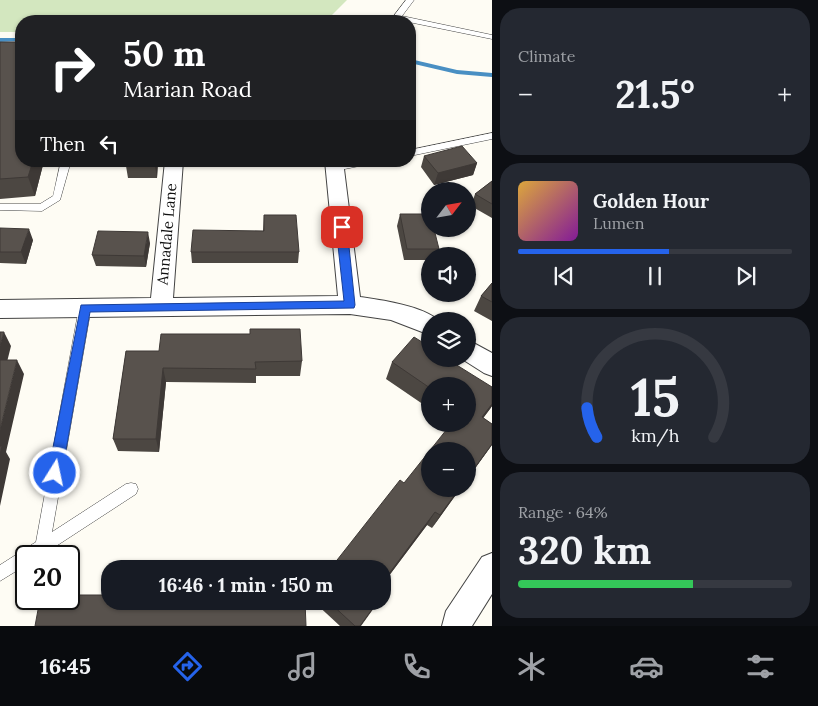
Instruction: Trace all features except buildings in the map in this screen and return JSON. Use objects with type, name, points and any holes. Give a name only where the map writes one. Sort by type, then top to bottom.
[{"type":"street","name":"Annadale Lane","points":[[161,307],[173,167]]},
{"type":"street","points":[[335,167],[350,305]]},
{"type":"street","points":[[0,309],[350,305],[382,308],[404,314],[421,322]]},
{"type":"street","points":[[476,355],[492,366]]},
{"type":"street","points":[[457,626],[457,622],[492,567]]},
{"type":"lane","points":[[399,15],[410,0]]},
{"type":"lane","points":[[416,21],[492,37]]},
{"type":"lane","points":[[416,152],[492,136]]},
{"type":"lane","points":[[0,207],[42,208],[57,198],[65,167]]},
{"type":"lane","points":[[42,545],[85,308]]},
{"type":"lane","points":[[45,545],[131,489]]},
{"type":"lane","points":[[0,574],[15,565]]},
{"type":"green space","points":[[0,0],[347,0],[332,15],[15,15],[15,32],[0,32]]},
{"type":"waterway","points":[[0,40],[15,40]]},
{"type":"waterway","points":[[416,62],[457,72],[492,75]]},
{"type":"route","points":[[55,473],[85,308],[350,305],[342,227]]}]
